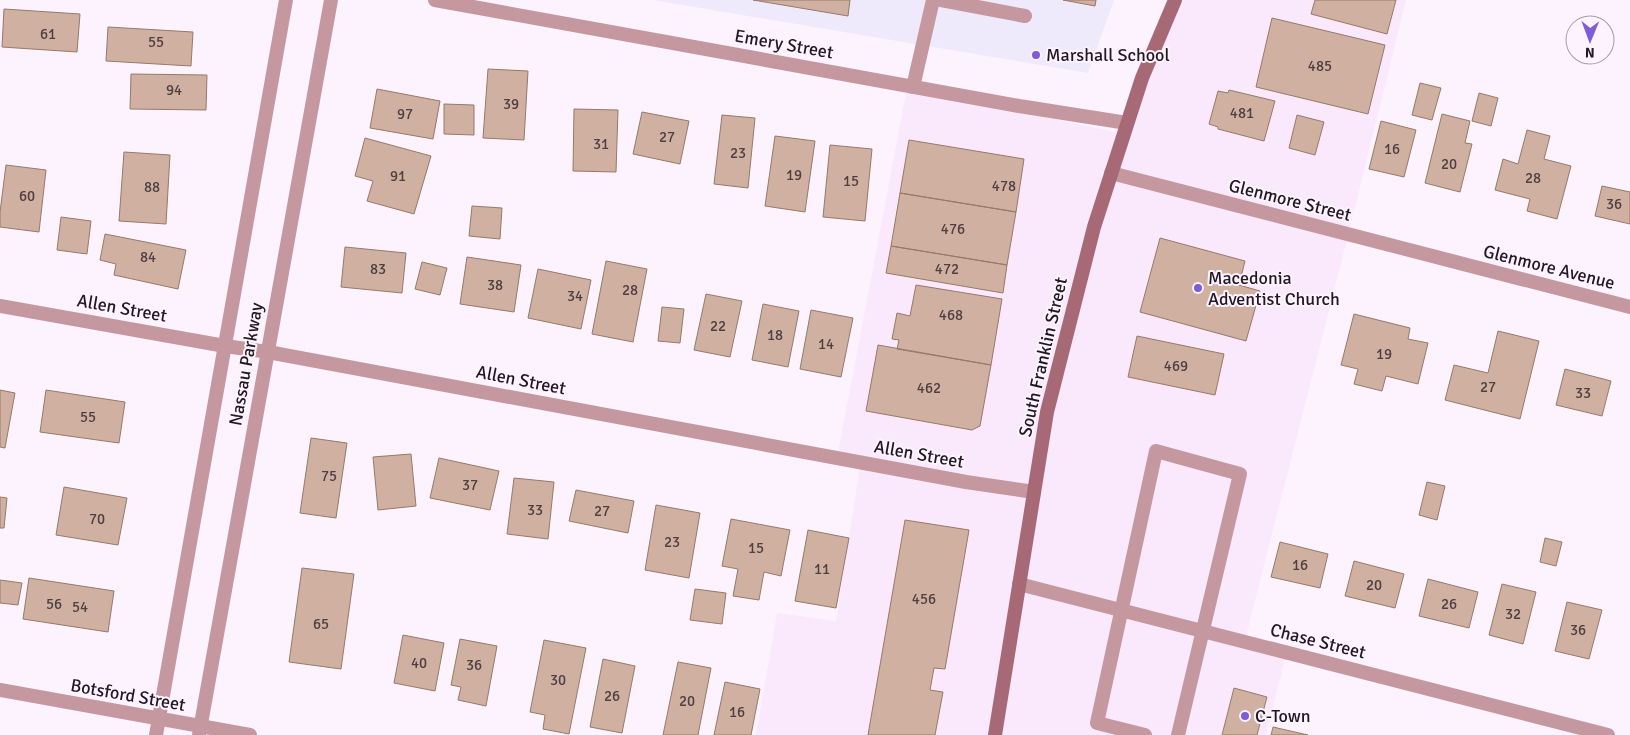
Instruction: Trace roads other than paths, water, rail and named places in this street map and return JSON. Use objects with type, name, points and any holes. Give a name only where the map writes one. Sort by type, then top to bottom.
[{"type":"main road","name":"South Franklin Street","points":[[995,735],[1047,412],[1094,227],[1142,78],[1175,0]]},
{"type":"street","name":"Nassau Parkway","points":[[156,735],[286,0]]},
{"type":"street","name":"Nassau Parkway","points":[[200,731],[330,0]]},
{"type":"street","name":"Emery Street","points":[[435,0],[1019,106],[1127,123]]},
{"type":"street","points":[[913,87],[933,0]]},
{"type":"street","points":[[941,0],[1026,16]]},
{"type":"street","name":"Glenmore Street","points":[[1111,173],[1460,263]]},
{"type":"street","name":"Glenmore Avenue","points":[[1460,263],[1630,307]]},
{"type":"street","name":"Allen Street","points":[[0,306],[268,352],[956,480],[1034,492]]},
{"type":"street","points":[[1145,735],[1097,723],[1156,451],[1240,474],[1178,735]]},
{"type":"street","name":"Chase Street","points":[[1019,584],[1608,735]]},
{"type":"street","name":"Botsford Street","points":[[0,690],[159,720],[200,731],[250,735]]},
{"type":"place","name":"Marshall School","points":[[1036,55]]},
{"type":"place","name":"Macedonia Adventist Church","points":[[1198,288]]},
{"type":"place","name":"C-Town","points":[[1245,716]]}]
